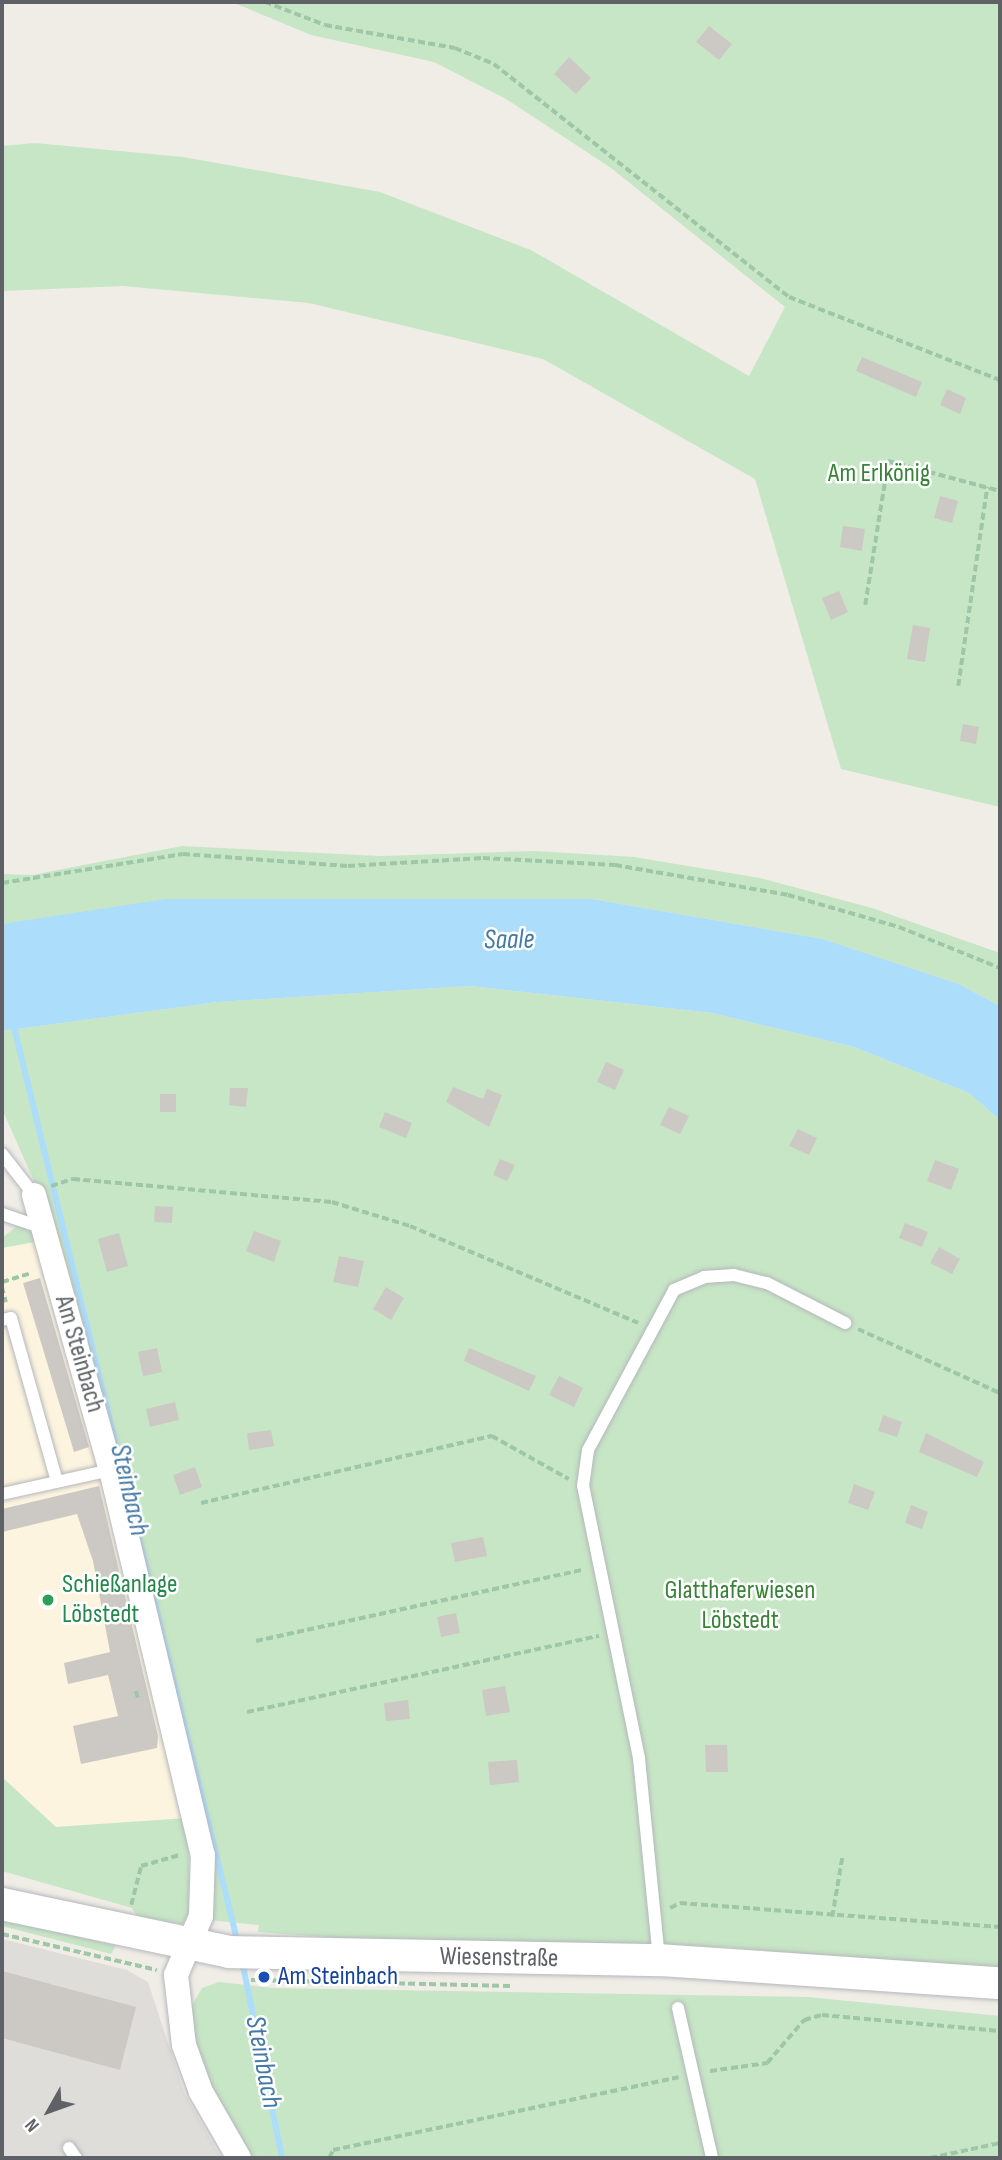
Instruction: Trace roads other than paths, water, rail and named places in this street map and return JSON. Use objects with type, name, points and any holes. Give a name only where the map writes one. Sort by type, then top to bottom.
[{"type":"street","name":"Am Steinbach","points":[[34,1195],[111,1469],[202,1855],[201,1916],[181,1961]]},
{"type":"street","name":"Wiesenstraße","points":[[2,1904],[118,1948],[181,1961],[659,1959],[1000,1983]]},
{"type":"street","points":[[181,1961],[192,2071],[239,2158]]},
{"type":"lane","points":[[2,1154],[34,1195]]},
{"type":"lane","points":[[2,1214],[43,1228]]},
{"type":"lane","points":[[659,1959],[639,1758],[583,1486],[588,1450],[650,1328],[674,1290],[704,1277],[733,1275],[766,1283],[845,1324]]},
{"type":"lane","points":[[2,1320],[11,1318],[57,1482]]},
{"type":"lane","points":[[2,1494],[111,1469]]},
{"type":"lane","points":[[678,2008],[678,2026],[695,2073],[712,2158]]},
{"type":"water","name":"Saale","points":[[166,899],[592,899],[823,939],[959,984],[1000,1006],[1000,1120],[969,1093],[854,1047],[712,1013],[470,986],[218,1002],[2,1031],[2,924]]},
{"type":"waterway","name":"Steinbach","points":[[13,1023],[238,1944]]},
{"type":"waterway","name":"Steinbach","points":[[242,1961],[282,2158]]},
{"type":"place","name":"Schießanlage Löbstedt","points":[[48,1600]]},
{"type":"place","name":"Am Steinbach","points":[[264,1977]]},
{"type":"park label","name":"Am Erlkönig","points":[[879,474]]},
{"type":"park label","name":"Glatthaferwiesen Löbstedt","points":[[740,1606]]}]
